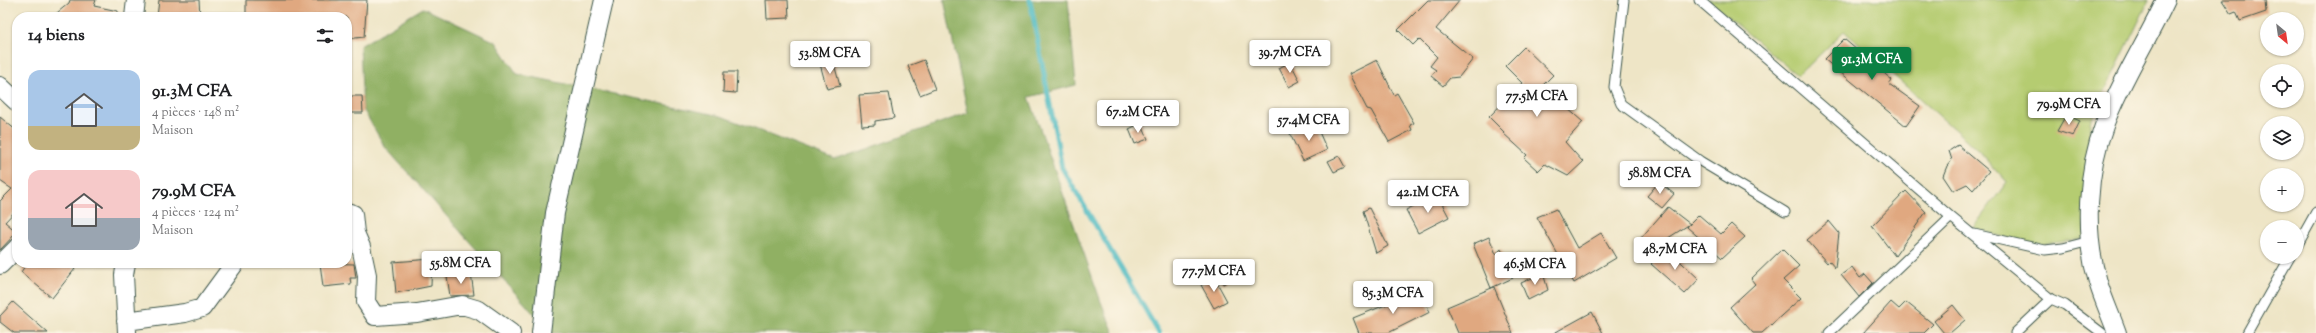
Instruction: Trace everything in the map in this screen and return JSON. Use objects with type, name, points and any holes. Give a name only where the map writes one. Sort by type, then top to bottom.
[{"type":"street","points":[[135,12],[136,0]]},
{"type":"street","points":[[541,333],[556,213],[604,0]]},
{"type":"street","points":[[2117,333],[2098,281],[2090,241],[2094,161],[2105,123],[2166,0]]},
{"type":"street","points":[[0,86],[12,97]]},
{"type":"street","points":[[352,213],[354,214],[355,233],[361,247],[368,275],[366,302],[375,316],[417,313],[462,305],[479,310],[511,333]]},
{"type":"street","points":[[0,265],[12,253]]},
{"type":"street","points":[[125,268],[124,275],[127,327],[202,308],[232,268]]},
{"type":"lane","points":[[1624,0],[1614,87],[1621,104],[1700,161],[1785,212]]},
{"type":"lane","points":[[1699,0],[1951,217],[2051,300],[2065,305],[2102,333]]},
{"type":"lane","points":[[2304,233],[2316,212]]},
{"type":"lane","points":[[1829,333],[1951,217]]},
{"type":"lane","points":[[1972,233],[2017,245],[2046,250],[2063,248],[2090,241]]},
{"type":"lane","points":[[2247,333],[2286,264]]},
{"type":"lane","points":[[2015,333],[2051,300]]},
{"type":"green space","points":[[944,0],[1068,0],[1076,85],[1029,97],[1101,302],[1114,333],[551,333],[385,147],[363,109],[360,46],[423,8],[496,42],[517,74],[721,116],[835,160],[968,113]]},
{"type":"green space","points":[[1708,0],[2149,0],[2090,122],[2085,237],[2055,244],[2029,243],[1973,228],[2007,182],[1982,154],[1844,31],[1798,76]]},
{"type":"building","points":[[70,0],[96,0],[94,6],[118,12],[58,12],[69,3]]},
{"type":"building","points":[[159,0],[199,0],[200,12],[158,12]]},
{"type":"building","points":[[246,0],[367,0],[364,37],[352,38],[352,12],[246,12]]},
{"type":"building","points":[[766,0],[788,0],[789,18],[767,19]]},
{"type":"building","points":[[1428,0],[1460,0],[1436,29],[1473,59],[1459,77],[1450,78],[1443,86],[1431,76],[1436,70],[1430,66],[1437,57],[1419,39],[1413,45],[1398,30]]},
{"type":"building","points":[[2222,0],[2265,0],[2266,12],[2260,12],[2260,14],[2240,21],[2236,12],[2231,14]]},
{"type":"building","points":[[1844,39],[1892,80],[1889,84],[1920,106],[1906,126],[1824,59]]},
{"type":"building","points":[[1524,47],[1553,75],[1543,85],[1551,105],[1566,107],[1583,122],[1565,142],[1583,162],[1568,176],[1545,164],[1538,171],[1524,158],[1527,155],[1503,133],[1504,132],[1489,117],[1522,83],[1505,66]]},
{"type":"building","points":[[833,60],[840,86],[827,89],[820,64]]},
{"type":"building","points":[[924,60],[935,89],[920,95],[908,66]]},
{"type":"building","points":[[1377,60],[1394,95],[1397,93],[1414,123],[1410,125],[1412,130],[1389,142],[1371,110],[1367,109],[1349,74]]},
{"type":"building","points":[[1290,62],[1300,81],[1289,87],[1279,68]]},
{"type":"building","points":[[724,72],[737,72],[736,93],[723,92]]},
{"type":"building","points":[[889,93],[894,118],[875,121],[875,125],[862,126],[859,95]]},
{"type":"building","points":[[352,96],[362,96],[363,113],[352,113]]},
{"type":"building","points":[[2066,115],[2080,121],[2073,136],[2057,131]]},
{"type":"building","points":[[0,117],[12,127],[12,189],[0,181]]},
{"type":"building","points":[[1141,123],[1148,139],[1135,144],[1129,129]]},
{"type":"building","points":[[1315,123],[1327,150],[1303,161],[1290,134]]},
{"type":"building","points":[[1958,145],[1989,171],[1973,190],[1967,184],[1953,191],[1943,176],[1947,166],[1952,160],[1949,151]]},
{"type":"building","points":[[1339,156],[1345,167],[1334,172],[1328,161]]},
{"type":"building","points":[[1659,182],[1674,194],[1662,208],[1647,196]]},
{"type":"building","points":[[12,189],[12,214],[5,222],[12,228],[12,237],[0,250],[0,201]]},
{"type":"building","points":[[1906,191],[1926,212],[1895,256],[1872,226]]},
{"type":"building","points":[[1437,194],[1449,217],[1418,233],[1406,210]]},
{"type":"building","points":[[1668,207],[1690,224],[1651,249],[1640,239]]},
{"type":"building","points":[[1369,208],[1388,246],[1376,253],[1363,211]]},
{"type":"building","points":[[1556,209],[1577,248],[1601,233],[1616,258],[1574,283],[1537,217]]},
{"type":"building","points":[[1699,215],[1721,234],[1731,224],[1745,237],[1722,258],[1687,227]]},
{"type":"building","points":[[1829,221],[1839,233],[1835,268],[1829,261],[1827,263],[1807,240]]},
{"type":"building","points":[[1489,237],[1496,254],[1501,249],[1513,278],[1491,288],[1473,244]]},
{"type":"building","points":[[1666,248],[1699,279],[1685,294],[1651,264]]},
{"type":"building","points":[[1782,249],[1799,266],[1783,280],[1801,298],[1762,333],[1753,333],[1730,307],[1755,284],[1751,279]]},
{"type":"building","points":[[432,259],[431,286],[396,293],[393,262]]},
{"type":"building","points":[[352,264],[354,264],[356,278],[350,278],[351,284],[323,287],[321,268],[352,268]]},
{"type":"building","points":[[1226,264],[1234,278],[1223,284],[1215,271]]},
{"type":"building","points":[[1852,267],[1860,278],[1865,274],[1873,283],[1859,297],[1841,275]]},
{"type":"building","points":[[24,268],[75,269],[52,298],[21,272]]},
{"type":"building","points":[[471,273],[474,295],[450,296],[447,276]]},
{"type":"building","points":[[1543,273],[1548,290],[1528,300],[1521,283]]},
{"type":"building","points":[[1214,277],[1227,301],[1214,308],[1201,285]]},
{"type":"building","points":[[1494,287],[1513,333],[1458,333],[1447,307]]},
{"type":"building","points":[[1420,291],[1430,312],[1388,333],[1359,333],[1353,318]]},
{"type":"building","points":[[13,302],[48,333],[14,333],[0,322],[0,316]]},
{"type":"building","points":[[1891,302],[1899,309],[1906,302],[1933,324],[1924,333],[1863,333]]},
{"type":"building","points":[[1953,305],[1965,320],[1950,333],[1944,333],[1934,321]]},
{"type":"building","points":[[1592,312],[1603,333],[1554,333]]},
{"type":"waterway","points":[[1030,0],[1062,168],[1159,333]]}]
